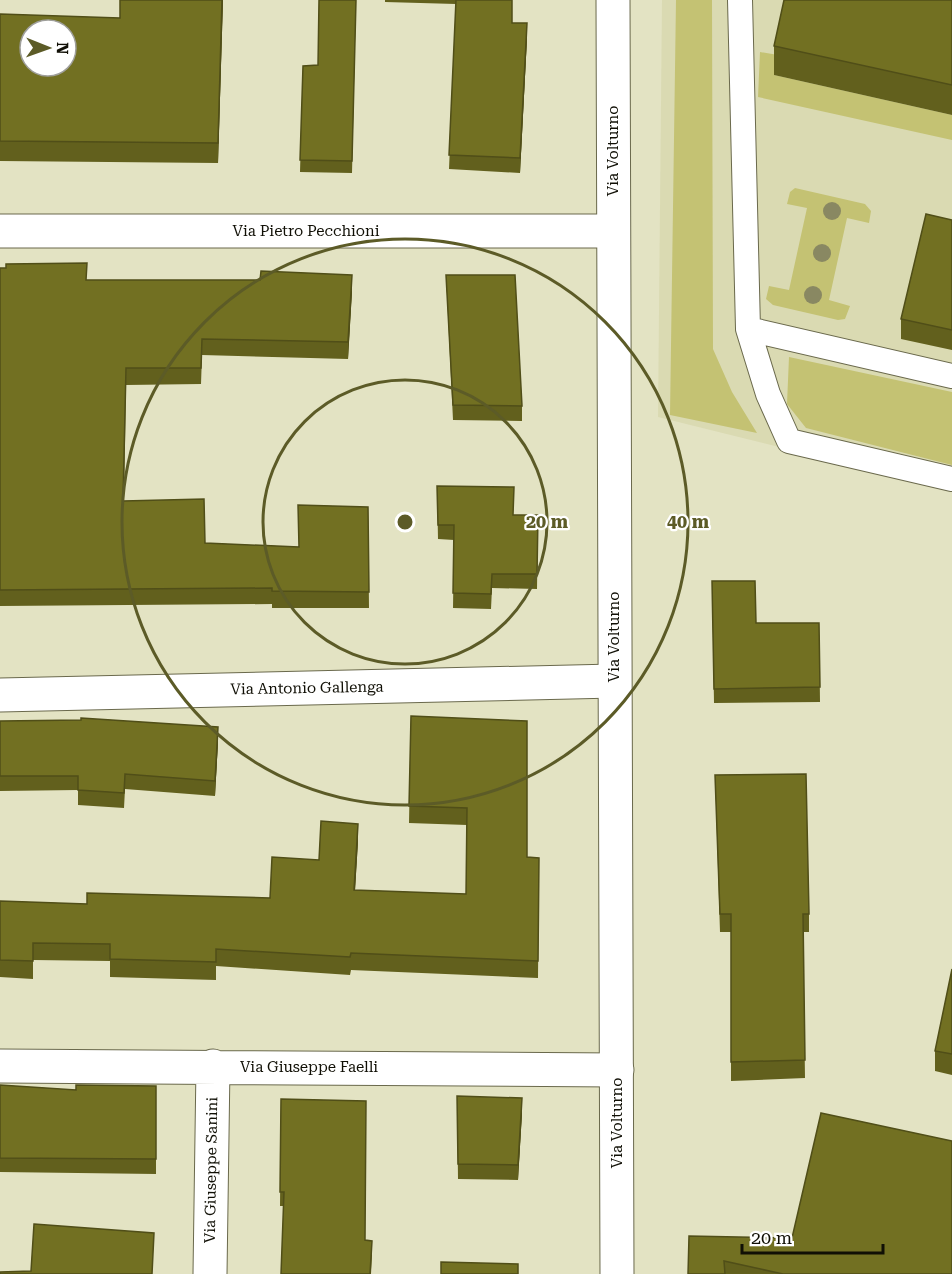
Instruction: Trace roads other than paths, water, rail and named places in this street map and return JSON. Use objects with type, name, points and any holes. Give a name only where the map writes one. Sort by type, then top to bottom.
[{"type":"street","name":"Via Volturno","points":[[612,0],[617,1274]]},
{"type":"street","name":"Via Pietro Pecchioni","points":[[0,231],[613,231]]},
{"type":"street","name":"Via Antonio Gallenga","points":[[0,695],[614,681]]},
{"type":"street","name":"Via Giuseppe Faelli","points":[[0,1066],[617,1070]]},
{"type":"street","name":"Via Giuseppe Sanini","points":[[210,1274],[213,1066]]},
{"type":"lane","points":[[740,0],[748,329],[768,394],[789,441],[952,479]]},
{"type":"lane","points":[[748,329],[952,376]]}]
